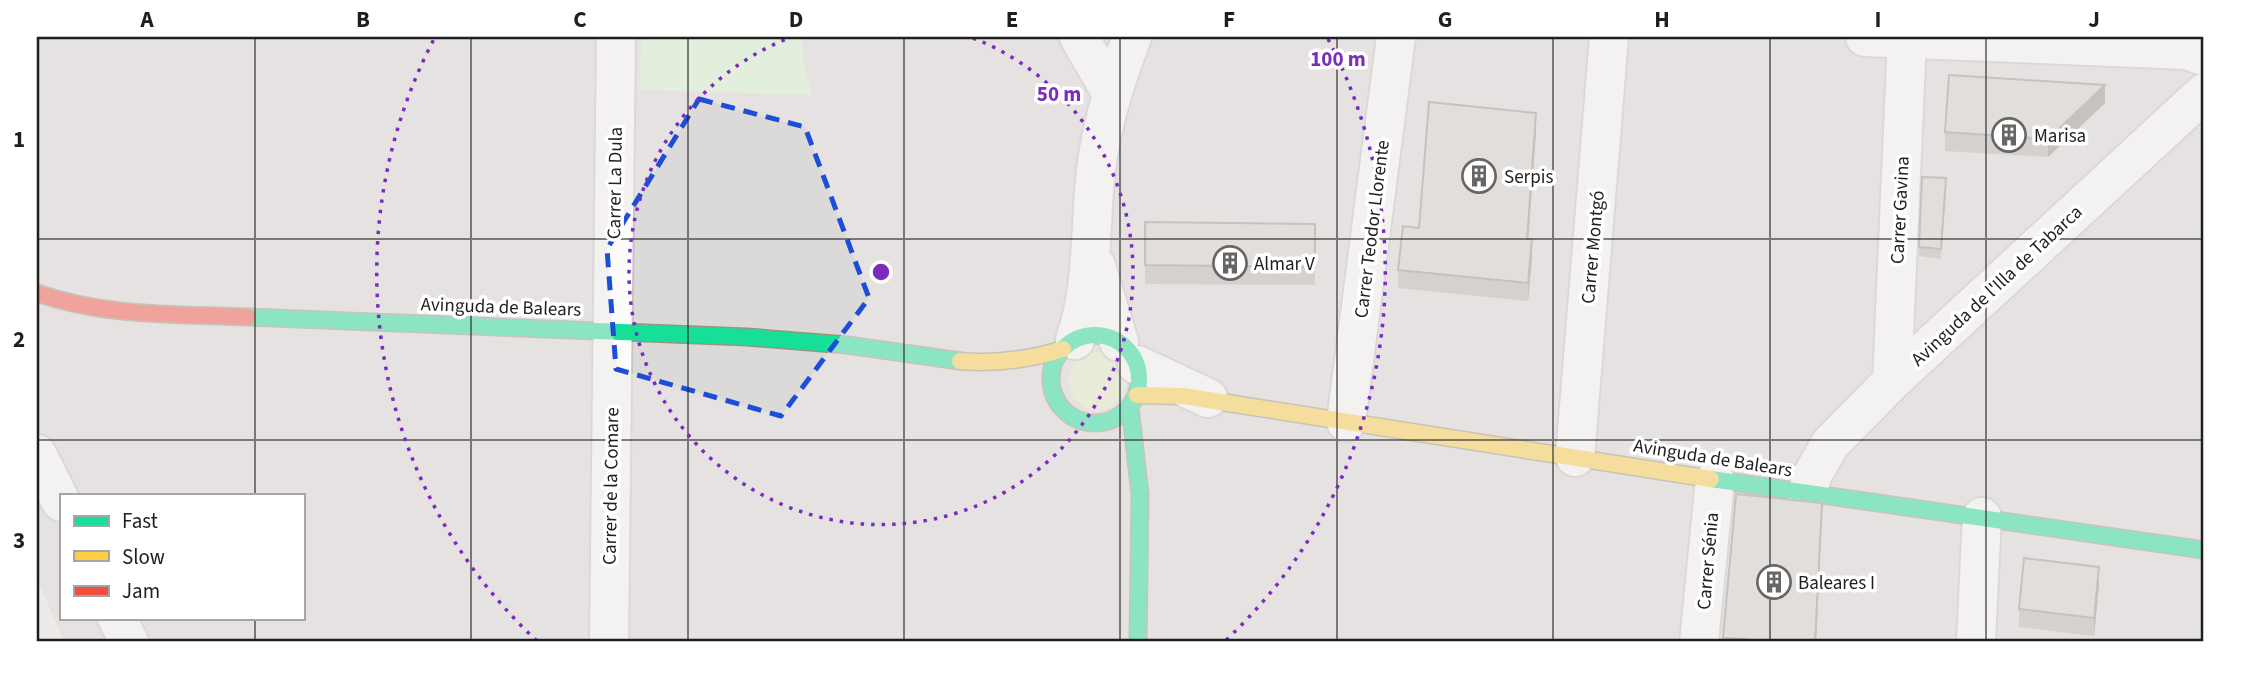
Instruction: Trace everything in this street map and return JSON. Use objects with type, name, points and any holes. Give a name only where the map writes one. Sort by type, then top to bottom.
[{"type":"street","name":"Carrer La Dula","points":[[612,330],[616,37]]},
{"type":"street","points":[[1079,37],[1112,94]]},
{"type":"street","points":[[1058,402],[1051,375],[1055,361],[1069,344],[1088,290],[1093,253],[1094,192],[1103,127],[1132,37]]},
{"type":"street","name":"Carrer Teodor Llorente","points":[[1346,422],[1396,37]]},
{"type":"street","name":"Carrer Montgó","points":[[1575,457],[1609,37]]},
{"type":"street","points":[[1865,37],[2178,49],[2204,56]]},
{"type":"street","name":"Carrer Gavina","points":[[1892,381],[1907,39]]},
{"type":"street","name":"Avinguda de l'Illa de Tabarca","points":[[1807,493],[1813,474],[1830,444],[1892,381],[2204,93]]},
{"type":"street","points":[[1093,253],[1131,377],[1140,527],[1138,642],[1144,642]]},
{"type":"street","name":"Avinguda de Balears","points":[[37,293],[62,302],[105,309],[335,322],[612,330],[840,344],[964,362]]},
{"type":"street","name":"Carrer de la Comare","points":[[609,642],[612,330]]},
{"type":"street","points":[[964,362],[1023,360],[1090,335],[1105,336],[1131,377],[1216,401]]},
{"type":"street","points":[[964,362],[1013,378]]},
{"type":"street","points":[[1092,423],[1119,416],[1131,377]]},
{"type":"street","points":[[1032,387],[1058,402],[1067,413],[1092,423],[1106,440]]},
{"type":"street","name":"Avinguda de Balears","points":[[1216,401],[1715,480],[2204,550]]},
{"type":"street","points":[[37,454],[60,500]]},
{"type":"street","points":[[1122,469],[1137,504]]},
{"type":"street","name":"Carrer Sénia","points":[[1699,642],[1715,480]]},
{"type":"street","points":[[1976,642],[1982,517]]},
{"type":"street","points":[[118,620],[129,642]]},
{"type":"highlighted area","points":[[699,99],[805,127],[869,298],[781,416],[616,369],[607,249]]},
{"type":"shaded area","points":[[37,37],[2204,37],[2204,642],[64,642],[37,578]]},
{"type":"green space","points":[[641,37],[802,37],[803,60],[812,95],[640,90]]},
{"type":"green space","points":[[1097,352],[1118,360],[1126,381],[1118,402],[1097,410],[1076,402],[1068,381],[1076,360]]},
{"type":"building","name":"Marisa","points":[[1949,75],[2105,85],[2048,139],[1945,132]]},
{"type":"building","points":[[1429,102],[1536,113],[1527,239],[1532,239],[1528,283],[1398,270],[1403,226],[1419,228]]},
{"type":"building","points":[[1922,177],[1946,178],[1941,249],[1919,247]]},
{"type":"building","points":[[1145,222],[1315,224],[1315,267],[1145,265]]},
{"type":"building","name":"Baleares I","points":[[1736,494],[1822,503],[1815,642],[1747,642],[1747,639],[1723,638]]},
{"type":"building","points":[[2024,558],[2099,567],[2094,618],[2019,609]]},
{"type":"traffic: fast","points":[[248,317],[747,337],[847,345],[960,361]]},
{"type":"traffic: fast","points":[[1095,335],[1112,339],[1126,348],[1135,362],[1139,379],[1135,396],[1126,410],[1112,419],[1095,423],[1078,419],[1064,410],[1055,396],[1051,379],[1055,362],[1064,348],[1078,339],[1095,335]]},
{"type":"traffic: fast","points":[[1130,407],[1140,494],[1138,642]]},
{"type":"traffic: fast","points":[[1711,479],[2204,550]]},
{"type":"traffic: slow","points":[[960,361],[1012,360],[1063,349]]},
{"type":"traffic: slow","points":[[1137,395],[1183,396],[1711,479]]},
{"type":"traffic: jam","points":[[37,293],[63,301],[115,310],[248,317]]},
{"type":"place","name":"Marisa","points":[[2009,135]]},
{"type":"place","name":"Serpis","points":[[1479,176]]},
{"type":"place","name":"Almar V","points":[[1230,263]]},
{"type":"place","name":"Baleares I","points":[[1774,582]]}]
